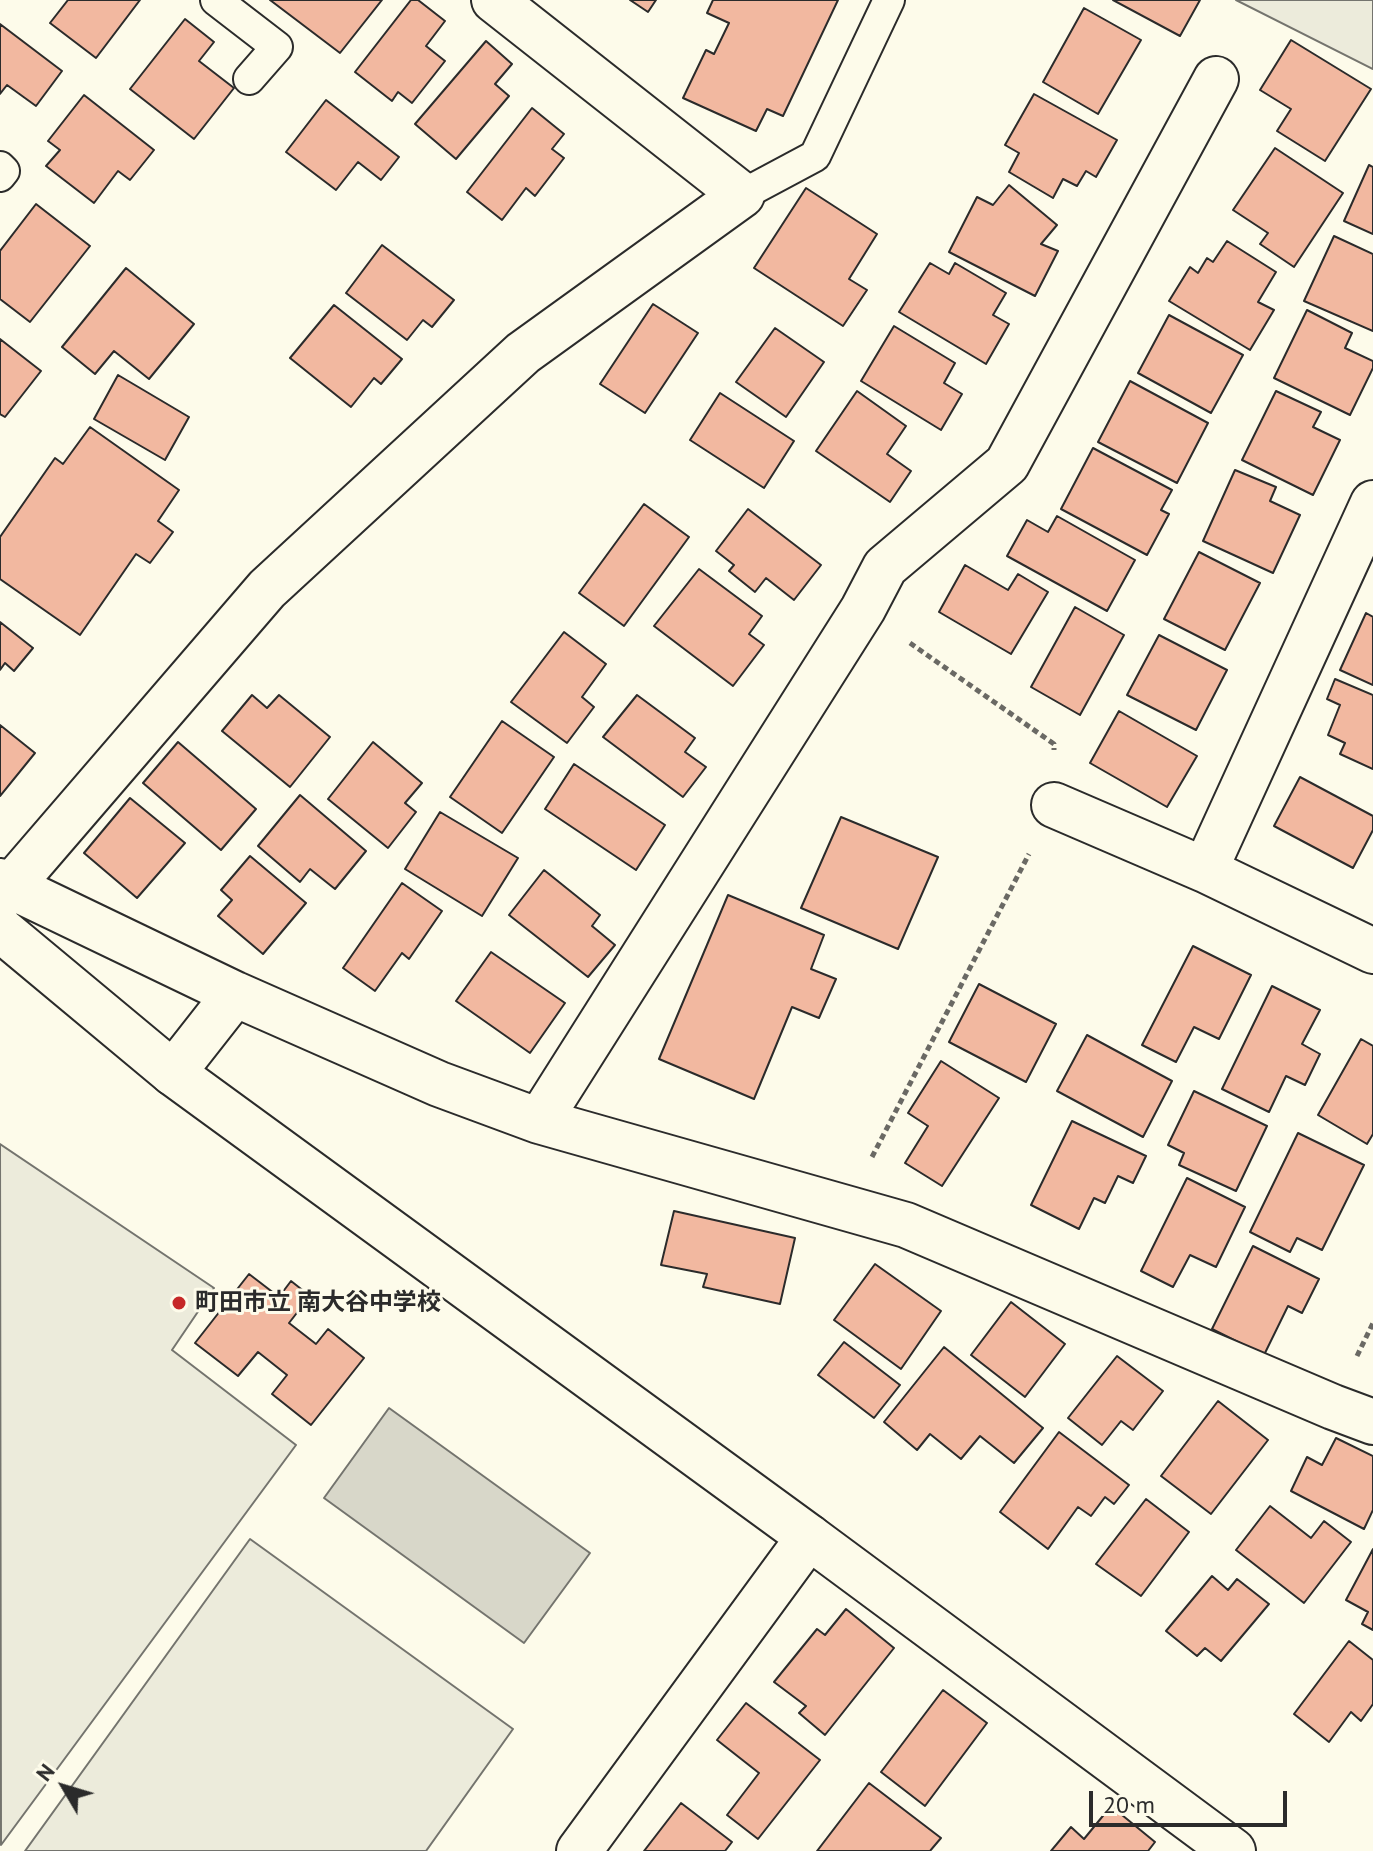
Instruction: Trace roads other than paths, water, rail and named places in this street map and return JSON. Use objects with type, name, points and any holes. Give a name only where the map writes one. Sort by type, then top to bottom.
[{"type":"street","points":[[494,0],[742,195],[523,353],[267,589],[3,888],[439,1084],[539,1121],[906,1225],[1373,1422]]},
{"type":"street","points":[[539,1121],[863,609],[885,567],[1007,464],[1216,79]]},
{"type":"street","points":[[1205,870],[1373,503]]},
{"type":"street","points":[[1054,805],[1205,870],[1373,951]]},
{"type":"street","points":[[0,929],[173,1073],[809,1537],[1223,1848]]},
{"type":"street","points":[[173,1073],[235,994]]},
{"type":"street","points":[[579,1851],[809,1537]]},
{"type":"lane","points":[[216,0],[277,47],[249,79]]},
{"type":"lane","points":[[742,195],[815,156],[889,0]]},
{"type":"lane","points":[[0,167],[4,171],[0,176]]},
{"type":"place","name":"町田市立 南大谷中学校","points":[[179,1303]]}]
